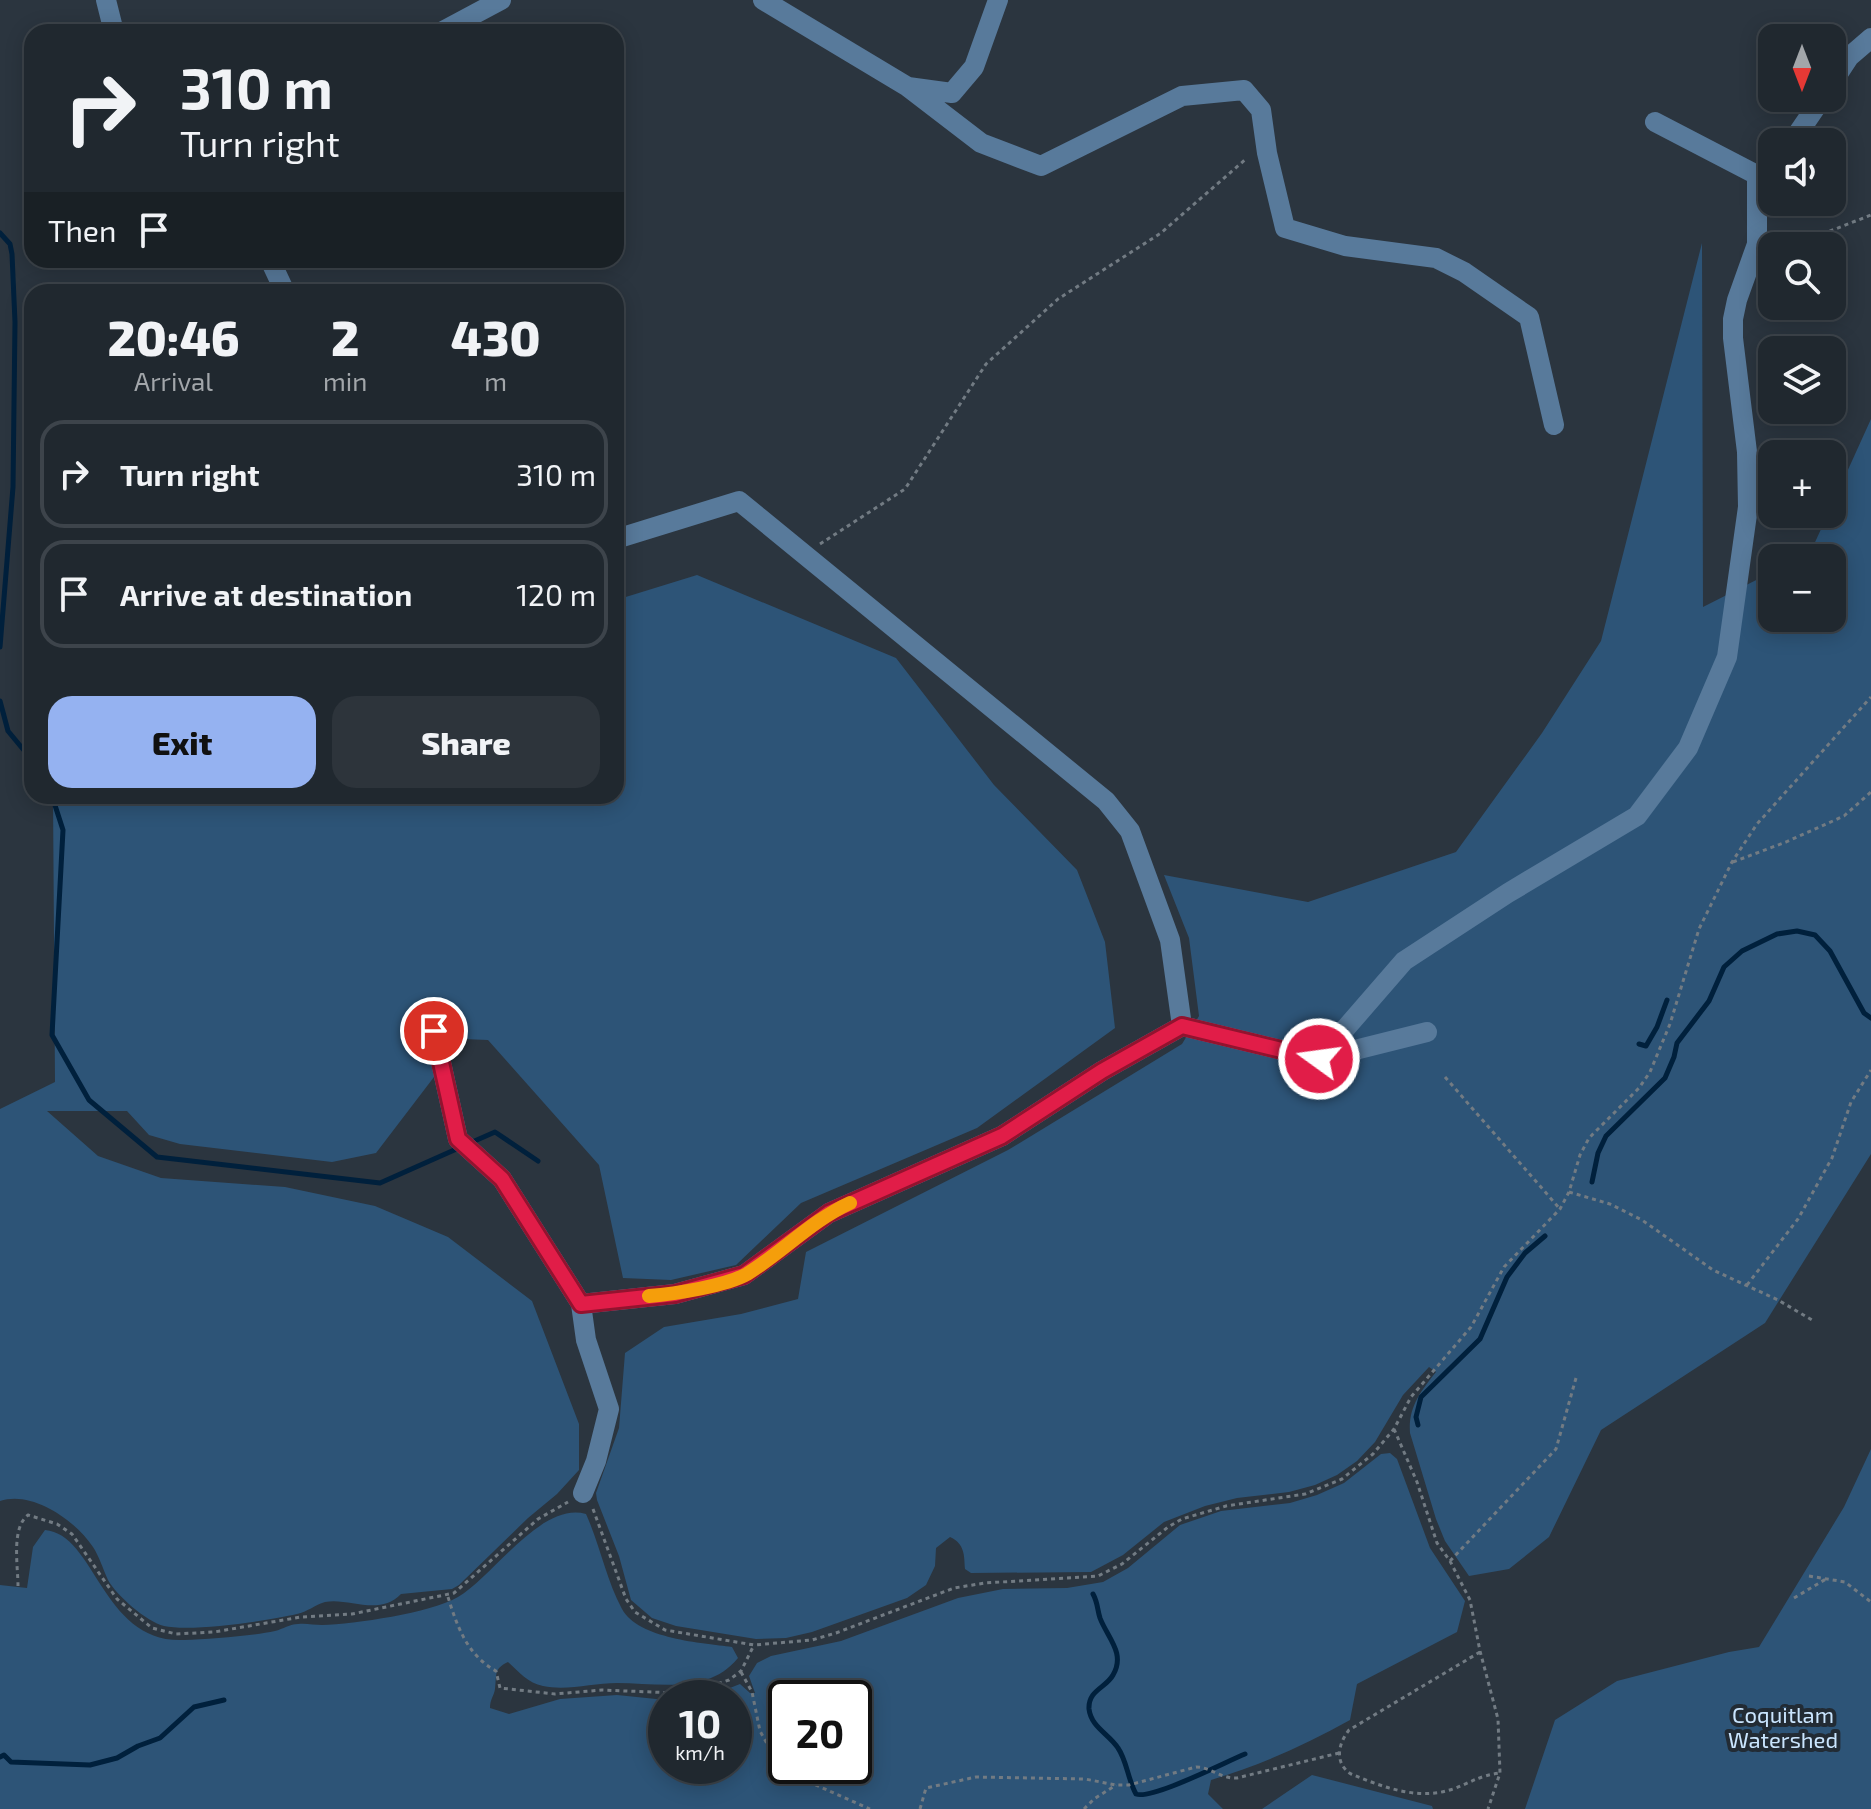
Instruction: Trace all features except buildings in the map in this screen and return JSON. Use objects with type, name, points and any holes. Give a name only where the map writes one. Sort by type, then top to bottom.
[{"type":"lane","points":[[106,0],[112,24]]},
{"type":"lane","points":[[456,24],[501,0]]},
{"type":"lane","points":[[763,0],[908,87],[981,143],[1041,166],[1182,96],[1244,90],[1261,110],[1265,142],[1285,228],[1345,246],[1436,258],[1464,272],[1529,317],[1554,425]]},
{"type":"lane","points":[[908,87],[952,93],[974,67],[998,0]]},
{"type":"lane","points":[[1846,62],[1871,38]]},
{"type":"lane","points":[[1655,122],[1758,167]]},
{"type":"lane","points":[[1319,1059],[1404,961],[1508,893],[1637,816],[1688,748],[1727,657],[1748,507],[1747,452],[1733,319],[1757,244],[1760,216]]},
{"type":"lane","points":[[624,537],[739,501],[1106,801],[1130,831],[1170,940],[1182,1026]]},
{"type":"lane","points":[[581,1304],[675,1294],[744,1275],[829,1213],[1002,1136],[1102,1071],[1182,1026],[1319,1059],[1427,1032]]},
{"type":"lane","points":[[434,1031],[458,1139],[502,1179],[581,1304],[586,1340],[609,1409],[596,1461],[583,1493]]},
{"type":"path","points":[[805,554],[905,489],[986,364],[1058,299],[1161,233],[1265,142]]},
{"type":"path","points":[[1757,244],[1797,244],[1871,215]]},
{"type":"path","points":[[18,1586],[18,1536],[23,1518],[28,1515],[57,1524],[72,1534],[117,1599],[152,1628],[164,1633],[214,1632],[301,1617],[352,1614],[448,1596],[460,1589],[538,1519],[583,1493],[603,1530],[626,1599],[635,1612],[665,1630],[754,1645],[812,1640],[954,1588],[985,1583],[1098,1576],[1122,1564],[1182,1519],[1226,1506],[1305,1494],[1334,1483],[1358,1467],[1394,1429],[1411,1397],[1471,1327],[1504,1267],[1560,1209],[1589,1138],[1639,1088],[1650,1072],[1670,1024],[1699,929],[1732,862],[1757,824],[1871,697]]},
{"type":"path","points":[[1732,862],[1844,816],[1871,792]]},
{"type":"path","points":[[1747,1285],[1798,1219],[1832,1158],[1851,1102],[1871,1070]]},
{"type":"path","points":[[1445,1077],[1560,1209]]},
{"type":"path","points":[[1569,1192],[1610,1204],[1642,1220],[1713,1270],[1778,1300],[1812,1320]]},
{"type":"path","points":[[1450,1561],[1556,1449],[1576,1378]]},
{"type":"path","points":[[1394,1429],[1417,1482],[1437,1543],[1470,1600],[1498,1719],[1500,1773],[1488,1809]]},
{"type":"path","points":[[1809,1576],[1845,1582],[1871,1602]]},
{"type":"path","points":[[1794,1598],[1826,1579]]},
{"type":"path","points":[[448,1596],[459,1632],[475,1653],[496,1671],[500,1688],[555,1694],[602,1690],[675,1693],[729,1680],[741,1671],[754,1645]]},
{"type":"path","points":[[1480,1651],[1349,1730],[1342,1739],[1339,1753],[1341,1764],[1351,1774],[1400,1792],[1416,1794],[1454,1789],[1480,1776],[1500,1773]]},
{"type":"path","points":[[741,1671],[752,1692],[760,1731],[782,1770],[870,1809]]},
{"type":"path","points":[[920,1809],[926,1788],[976,1777],[1085,1779],[1129,1785],[1203,1767],[1226,1778],[1237,1778],[1339,1753]]},
{"type":"path","points":[[1084,1809],[1116,1785]]},
{"type":"green space","points":[[1702,243],[1703,607],[1758,579],[1758,632],[1846,632],[1846,544],[1814,544],[1822,528],[1846,528],[1846,474],[1871,419],[1871,1154],[1765,1323],[1601,1430],[1549,1537],[1509,1569],[1469,1576],[1445,1541],[1410,1433],[1413,1407],[1436,1372],[1429,1367],[1403,1395],[1375,1442],[1357,1461],[1337,1475],[1289,1492],[1237,1498],[1205,1506],[1164,1522],[1123,1555],[1091,1572],[971,1573],[965,1569],[961,1547],[950,1537],[936,1548],[935,1566],[926,1585],[907,1598],[812,1632],[786,1638],[756,1639],[676,1626],[652,1618],[631,1600],[596,1493],[619,1428],[625,1353],[664,1327],[741,1314],[798,1299],[806,1252],[1008,1150],[1182,1044],[1199,1016],[1189,938],[1164,875],[1308,902],[1456,852],[1542,733],[1601,641]]},
{"type":"green space","points":[[697,575],[896,658],[994,785],[1077,870],[1105,942],[1115,1028],[977,1128],[801,1203],[736,1265],[671,1280],[623,1278],[599,1165],[488,1040],[463,1039],[376,1153],[332,1162],[180,1144],[149,1135],[127,1111],[47,1111],[98,1156],[161,1178],[285,1187],[375,1206],[448,1237],[532,1301],[579,1424],[579,1470],[557,1494],[452,1589],[401,1594],[383,1604],[325,1602],[297,1614],[230,1625],[192,1628],[157,1623],[141,1614],[118,1593],[108,1580],[93,1547],[64,1518],[26,1500],[0,1501],[0,1109],[55,1082],[53,804],[624,804],[624,598]]},
{"type":"green space","name":"Coquitlam Watershed","points":[[1871,1449],[1871,1809],[1525,1809],[1555,1720],[1617,1681],[1759,1647],[1844,1507]]},
{"type":"green space","points":[[1390,1453],[1397,1459],[1430,1548],[1465,1601],[1457,1632],[1357,1684],[1350,1720],[1282,1754],[1211,1780],[1208,1794],[1223,1809],[0,1809],[0,1585],[27,1588],[33,1547],[45,1530],[62,1536],[77,1549],[117,1608],[135,1625],[157,1637],[184,1640],[255,1634],[295,1624],[322,1625],[392,1617],[430,1608],[458,1597],[472,1587],[535,1529],[569,1513],[586,1514],[616,1598],[630,1619],[672,1638],[732,1647],[738,1658],[726,1670],[704,1680],[648,1680],[648,1684],[608,1683],[561,1688],[533,1682],[508,1662],[497,1673],[490,1708],[509,1714],[560,1699],[617,1695],[648,1698],[648,1784],[752,1784],[752,1693],[755,1693],[749,1676],[757,1663],[771,1656],[841,1641],[958,1598],[1003,1589],[1067,1588],[1103,1582],[1128,1568],[1180,1525],[1221,1511],[1290,1503],[1344,1483],[1381,1454]]},
{"type":"green space","points":[[1312,1775],[1432,1806],[1433,1809],[1262,1809]]},
{"type":"waterway","points":[[0,233],[10,244],[12,254],[15,322],[13,487],[0,647]]},
{"type":"waterway","points":[[0,701],[8,731],[24,750]]},
{"type":"waterway","points":[[55,804],[63,830],[52,1035],[89,1100],[157,1157],[380,1183],[461,1147]]},
{"type":"waterway","points":[[1592,1182],[1598,1153],[1606,1136],[1665,1078],[1677,1043],[1709,1001],[1724,967],[1742,951],[1777,934],[1797,931],[1815,935],[1830,951],[1864,1013],[1871,1018]]},
{"type":"waterway","points":[[1639,1044],[1646,1046],[1667,1000]]},
{"type":"waterway","points":[[470,1143],[495,1132],[538,1161]]},
{"type":"waterway","points":[[1418,1425],[1416,1417],[1421,1397],[1480,1339],[1507,1277],[1525,1253],[1545,1236]]},
{"type":"waterway","points":[[1093,1594],[1117,1659],[1113,1675],[1091,1698],[1090,1715],[1121,1753],[1136,1794],[1172,1786],[1245,1754]]},
{"type":"waterway","points":[[0,1757],[4,1755],[11,1762],[90,1765],[117,1758],[160,1738],[194,1707],[224,1700]]},
{"type":"slow traffic","points":[[649,1296],[675,1294],[744,1275],[829,1213],[850,1203]]},
{"type":"route","points":[[434,1031],[458,1139],[502,1179],[581,1304],[675,1294],[744,1275],[829,1213],[1002,1136],[1102,1071],[1182,1026],[1319,1059]]}]
